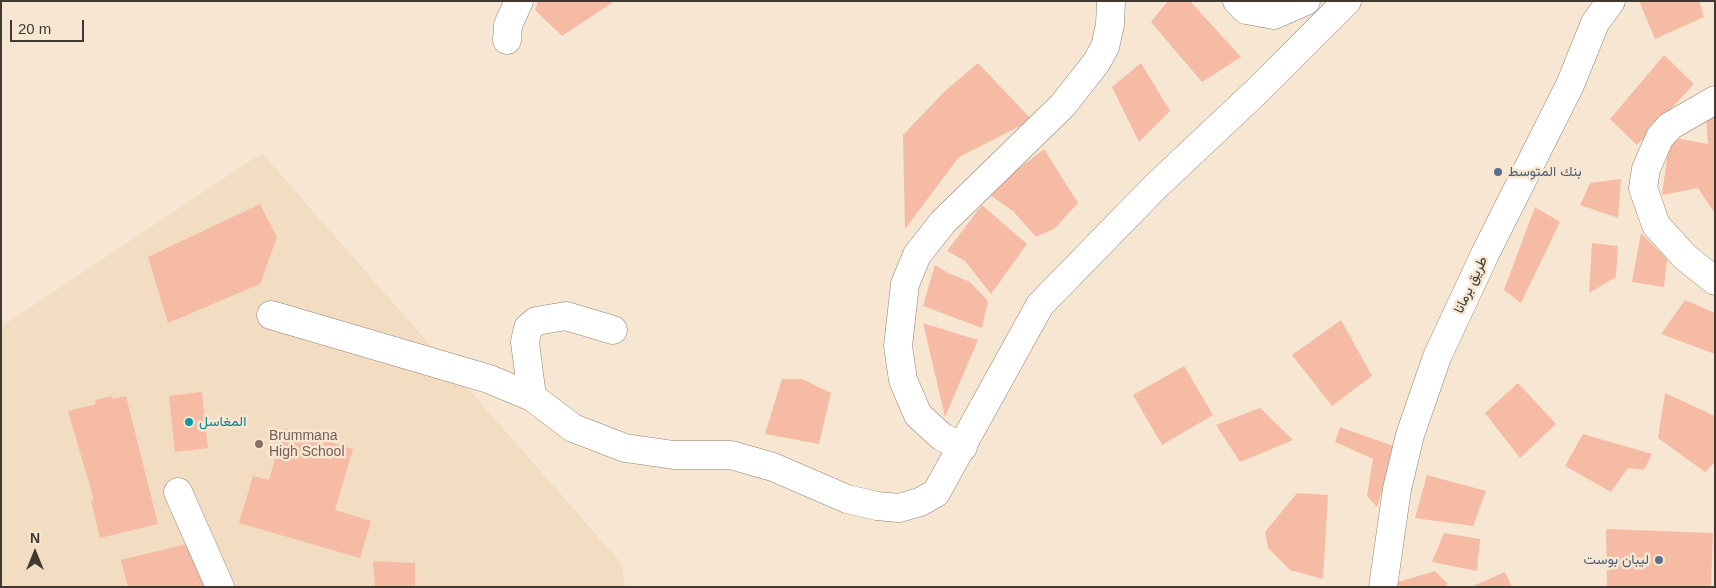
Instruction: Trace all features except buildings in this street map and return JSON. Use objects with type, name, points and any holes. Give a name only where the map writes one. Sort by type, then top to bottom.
[{"type":"street","points":[[507,40],[508,25],[519,1]]},
{"type":"street","points":[[963,447],[942,437],[918,415],[904,380],[898,346],[905,284],[917,255],[942,222],[1063,105],[1096,63],[1105,47],[1110,25],[1111,1]]},
{"type":"street","points":[[1237,1],[1246,10],[1274,16],[1306,1]]},
{"type":"street","points":[[271,315],[489,379],[532,396],[573,428],[625,448],[674,455],[731,455],[773,467],[847,499],[877,506],[899,508],[920,502],[936,494],[1040,305],[1155,187],[1347,1]]},
{"type":"street","name":"طريق برمانا","points":[[1383,587],[1397,489],[1410,435],[1437,357],[1485,254],[1570,85],[1595,23],[1611,1]]},
{"type":"street","points":[[1715,100],[1670,126],[1660,138],[1646,169],[1643,188],[1656,225],[1685,257],[1715,281]]},
{"type":"street","points":[[532,396],[525,342],[528,328],[536,321],[566,316],[613,330]]},
{"type":"street","points":[[178,492],[220,587]]},
{"type":"shaded area","name":"Brummana High School","points":[[262,153],[620,562],[626,587],[1,587],[1,327]]},
{"type":"place","name":"بنك المتوسط","points":[[1498,172]]},
{"type":"place","name":"المغاسل","points":[[189,422]]},
{"type":"place","name":"Brummana High School","points":[[259,444]]},
{"type":"place","name":"ليبان بوست","points":[[1659,560]]}]
